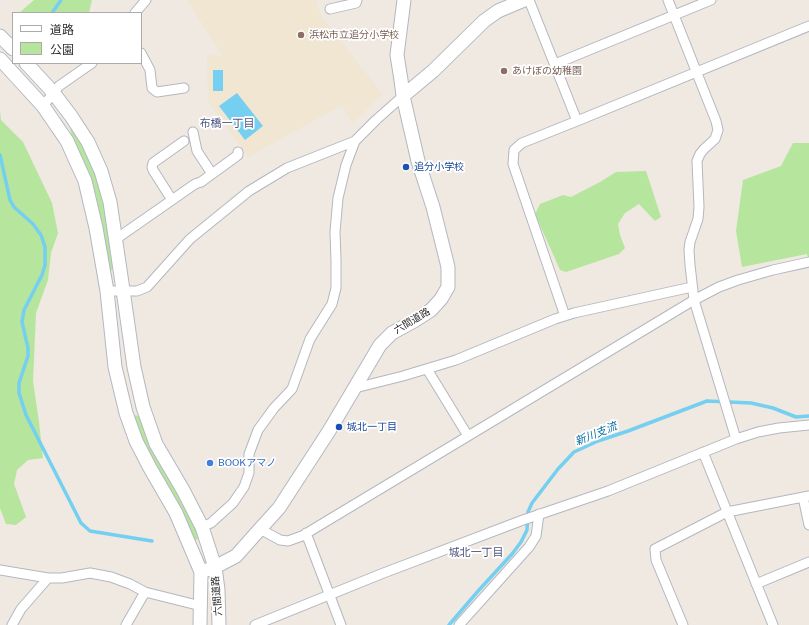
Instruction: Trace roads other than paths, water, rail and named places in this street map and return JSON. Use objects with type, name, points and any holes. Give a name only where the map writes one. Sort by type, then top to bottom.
[{"type":"street","points":[[136,12],[146,0]]},
{"type":"street","points":[[330,9],[356,3],[357,0]]},
{"type":"street","name":"六間道路","points":[[200,625],[201,572],[215,567],[236,556],[260,529],[283,501],[329,431],[380,345],[392,332],[432,310],[448,287],[448,267],[433,207],[418,161],[403,96],[397,56],[404,0]]},
{"type":"street","points":[[107,291],[137,291],[147,287],[190,238],[249,191],[287,168],[355,141],[376,120],[433,71],[484,21],[498,11],[524,0]]},
{"type":"street","points":[[529,0],[577,121]]},
{"type":"street","points":[[668,0],[716,121],[718,130],[715,139],[704,149],[697,161],[699,207],[698,219],[690,242],[689,250],[694,300],[736,439]]},
{"type":"street","points":[[555,64],[711,0]]},
{"type":"street","points":[[565,316],[513,164],[514,150],[522,143],[809,26]]},
{"type":"street","points":[[0,36],[12,49]]},
{"type":"street","points":[[142,55],[150,70],[152,88],[157,92],[184,88]]},
{"type":"street","points":[[0,59],[43,106],[67,141],[85,181],[96,228],[107,291],[115,367],[130,426],[150,468],[176,513],[201,572]]},
{"type":"street","points":[[27,64],[54,93],[71,116],[88,142],[101,171],[110,202],[134,367],[143,408],[156,444],[183,490],[202,527],[215,567]]},
{"type":"street","points":[[43,106],[59,86],[91,64]]},
{"type":"street","points":[[193,132],[197,150],[212,174]]},
{"type":"street","points":[[172,200],[152,166],[153,163],[184,141]]},
{"type":"street","points":[[202,527],[211,523],[233,503],[244,487],[249,473],[249,454],[258,430],[274,408],[292,388],[310,339],[332,304],[336,288],[334,232],[338,198],[346,164],[355,141]]},
{"type":"street","points":[[116,239],[212,174],[238,155],[238,152]]},
{"type":"street","points":[[260,529],[280,540],[288,541],[306,533],[694,300],[719,287],[738,280],[809,262]]},
{"type":"street","points":[[355,388],[403,376],[456,360],[565,316],[692,287]]},
{"type":"street","points":[[427,368],[468,436]]},
{"type":"street","points":[[255,625],[329,594],[523,520],[608,491],[736,439],[758,432],[809,425]]},
{"type":"street","points":[[703,452],[773,625]]},
{"type":"street","points":[[683,625],[656,560],[656,549],[727,512],[806,496],[809,525]]},
{"type":"street","points":[[459,625],[529,547],[536,536],[536,516]]},
{"type":"street","points":[[306,533],[341,625]]},
{"type":"street","points":[[756,584],[809,562]]},
{"type":"street","name":"六間道路","points":[[215,567],[219,603],[219,625]]},
{"type":"street","points":[[0,570],[48,578],[62,578],[90,573],[111,577],[146,592],[200,606]]},
{"type":"street","points":[[12,625],[21,609],[48,578]]},
{"type":"street","points":[[126,625],[146,592]]},
{"type":"water","points":[[213,70],[223,70],[223,91],[213,91]]},
{"type":"water","points":[[237,93],[263,126],[245,140],[219,106]]},
{"type":"waterway","points":[[53,12],[61,0]]},
{"type":"waterway","points":[[0,155],[10,200],[14,207],[33,224],[41,235],[45,247],[45,265],[42,275],[24,310],[22,322],[28,348],[28,356],[19,383],[19,393],[26,415],[81,523],[90,531],[152,541]]},
{"type":"waterway","name":"新川支流","points":[[449,625],[521,542],[527,530],[528,512],[532,503],[558,469],[574,452],[598,441],[707,401],[751,403],[773,408],[796,417],[809,416]]},
{"type":"place","name":"浜松市立追分小学校","points":[[301,35]]},
{"type":"place","name":"あけぼの幼稚園","points":[[504,71]]},
{"type":"place","name":"追分小学校","points":[[406,167]]},
{"type":"place","name":"城北一丁目","points":[[339,427]]},
{"type":"place","name":"BOOKアマノ","points":[[210,463]]},
{"type":"district","name":"布橋一丁目","points":[[227,124]]},
{"type":"district","name":"城北一丁目","points":[[476,553]]}]
